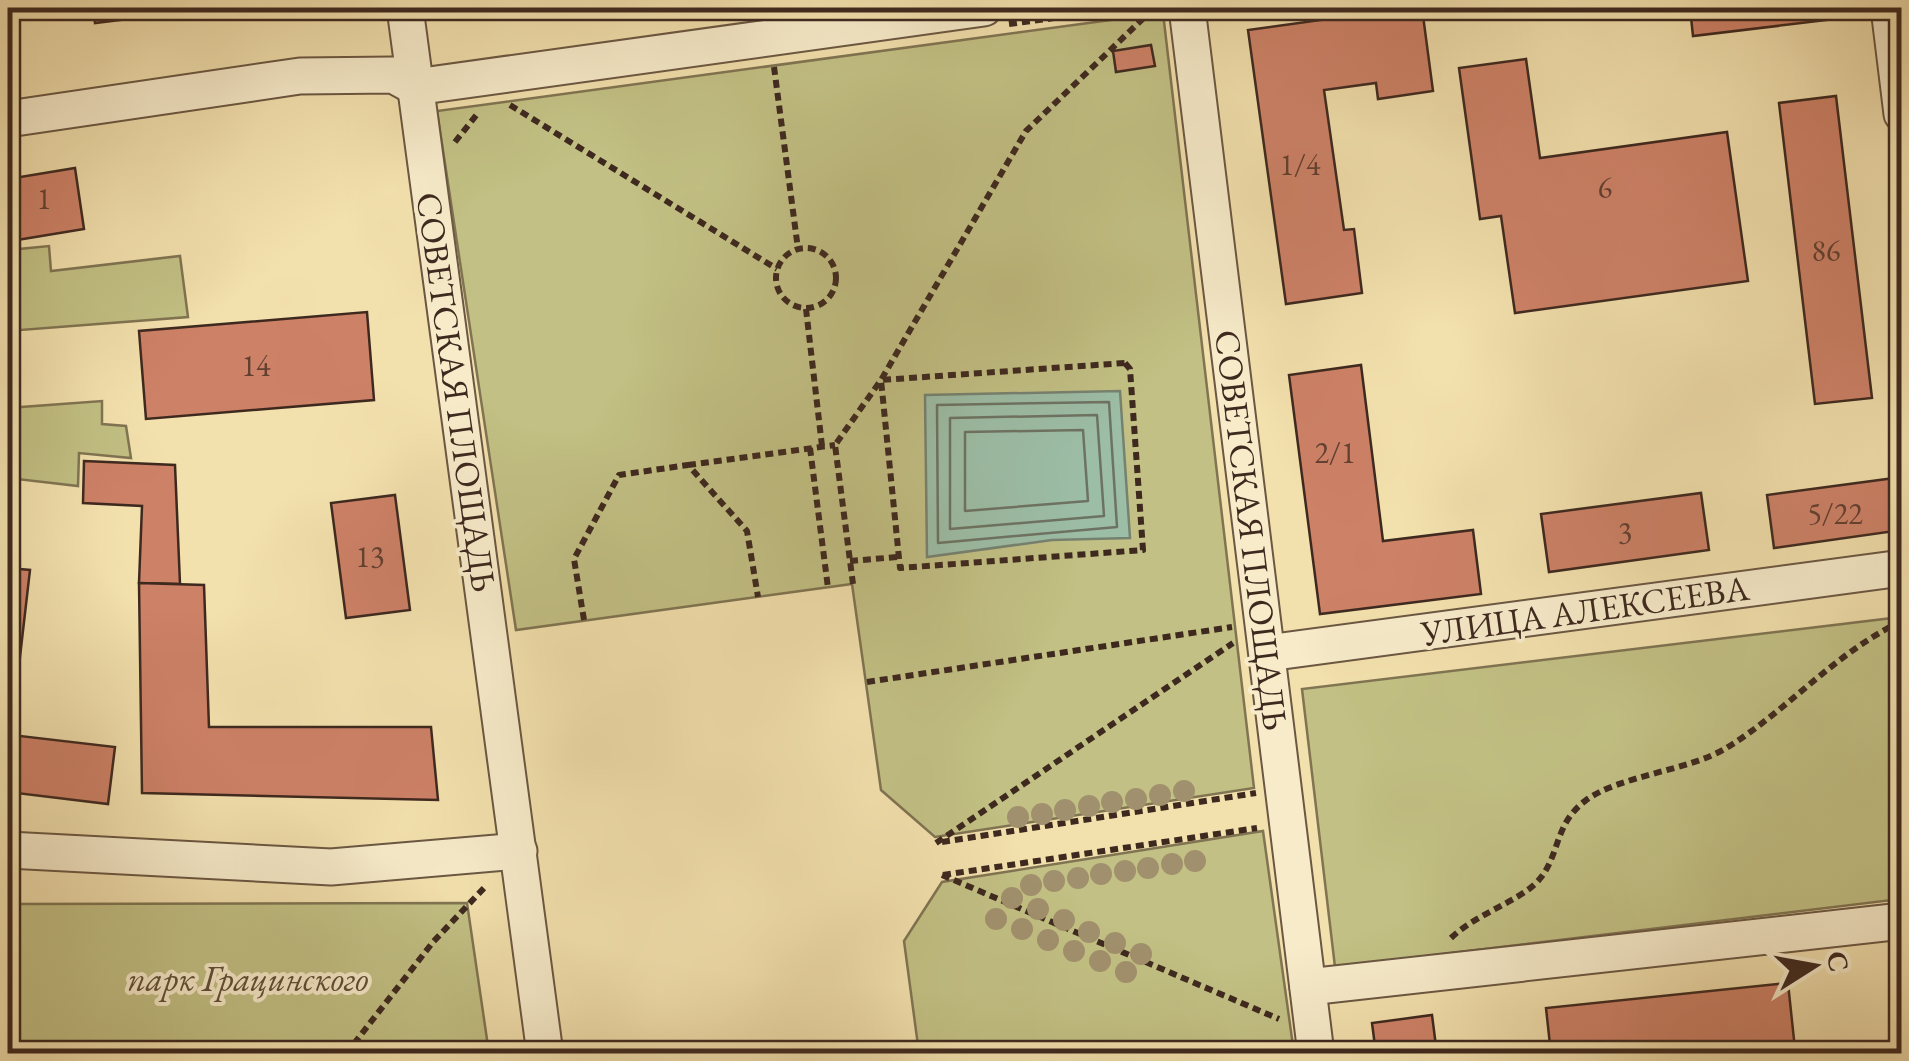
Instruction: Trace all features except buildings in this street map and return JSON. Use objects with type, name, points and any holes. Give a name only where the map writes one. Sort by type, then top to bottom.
[{"type":"street","name":"СОВЕТСКАЯ ПЛОЩАДЬ","points":[[406,8],[545,1054]]},
{"type":"street","name":"СОВЕТСКАЯ ПЛОЩАДЬ","points":[[1187,8],[1315,1044]]},
{"type":"street","points":[[1889,8],[1902,114]]},
{"type":"street","points":[[8,119],[300,76],[393,75],[415,86],[993,16]]},
{"type":"street","name":"УЛИЦА АЛЕКСЕЕВА","points":[[1265,638],[1902,568]]},
{"type":"street","points":[[8,850],[331,867],[520,851]]},
{"type":"street","points":[[1308,986],[1902,922]]},
{"type":"path","points":[[993,16],[1131,8]]},
{"type":"path","points":[[853,584],[835,445],[881,380],[1026,131],[1154,8]]},
{"type":"path","points":[[773,56],[798,249]]},
{"type":"path","points":[[496,97],[777,268]]},
{"type":"path","points":[[453,145],[482,110]]},
{"type":"path","points":[[777,268],[798,249],[808,248],[827,256],[836,274],[832,294],[806,309]]},
{"type":"path","points":[[777,268],[781,296],[806,309]]},
{"type":"path","points":[[806,309],[822,446]]},
{"type":"path","points":[[1125,363],[1130,370],[1142,550],[904,569],[897,557],[881,380],[1125,363]]},
{"type":"path","points":[[584,620],[574,559],[620,475],[835,445]]},
{"type":"path","points":[[810,448],[828,588]]},
{"type":"path","points":[[688,464],[747,531],[758,597]]},
{"type":"path","points":[[850,561],[897,557]]},
{"type":"path","points":[[1414,975],[1456,933],[1532,887],[1551,866],[1558,832],[1587,799],[1726,748],[1868,636],[1902,621]]},
{"type":"path","points":[[866,682],[1265,638]]},
{"type":"path","points":[[1265,638],[936,843],[1285,806]]},
{"type":"path","points":[[1285,806],[942,875],[1315,1044]]},
{"type":"path","points":[[346,1054],[433,942],[520,851]]},
{"type":"green space","points":[[1163,13],[1254,788],[935,837],[881,790],[852,584],[516,630],[437,111]]},
{"type":"green space","points":[[49,246],[51,271],[180,256],[188,317],[8,331],[9,250]]},
{"type":"green space","points":[[102,401],[102,424],[126,426],[131,458],[79,453],[78,486],[8,478],[8,408]]},
{"type":"green space","points":[[1901,617],[1901,899],[1335,967],[1302,689]]},
{"type":"green space","points":[[1263,831],[1294,1053],[919,1053],[904,941],[942,882]]},
{"type":"green space","name":"парк Грацинского","points":[[467,903],[489,1053],[8,1053],[8,904]]},
{"type":"water","points":[[1120,391],[1130,538],[1052,540],[927,557],[925,395]]}]
